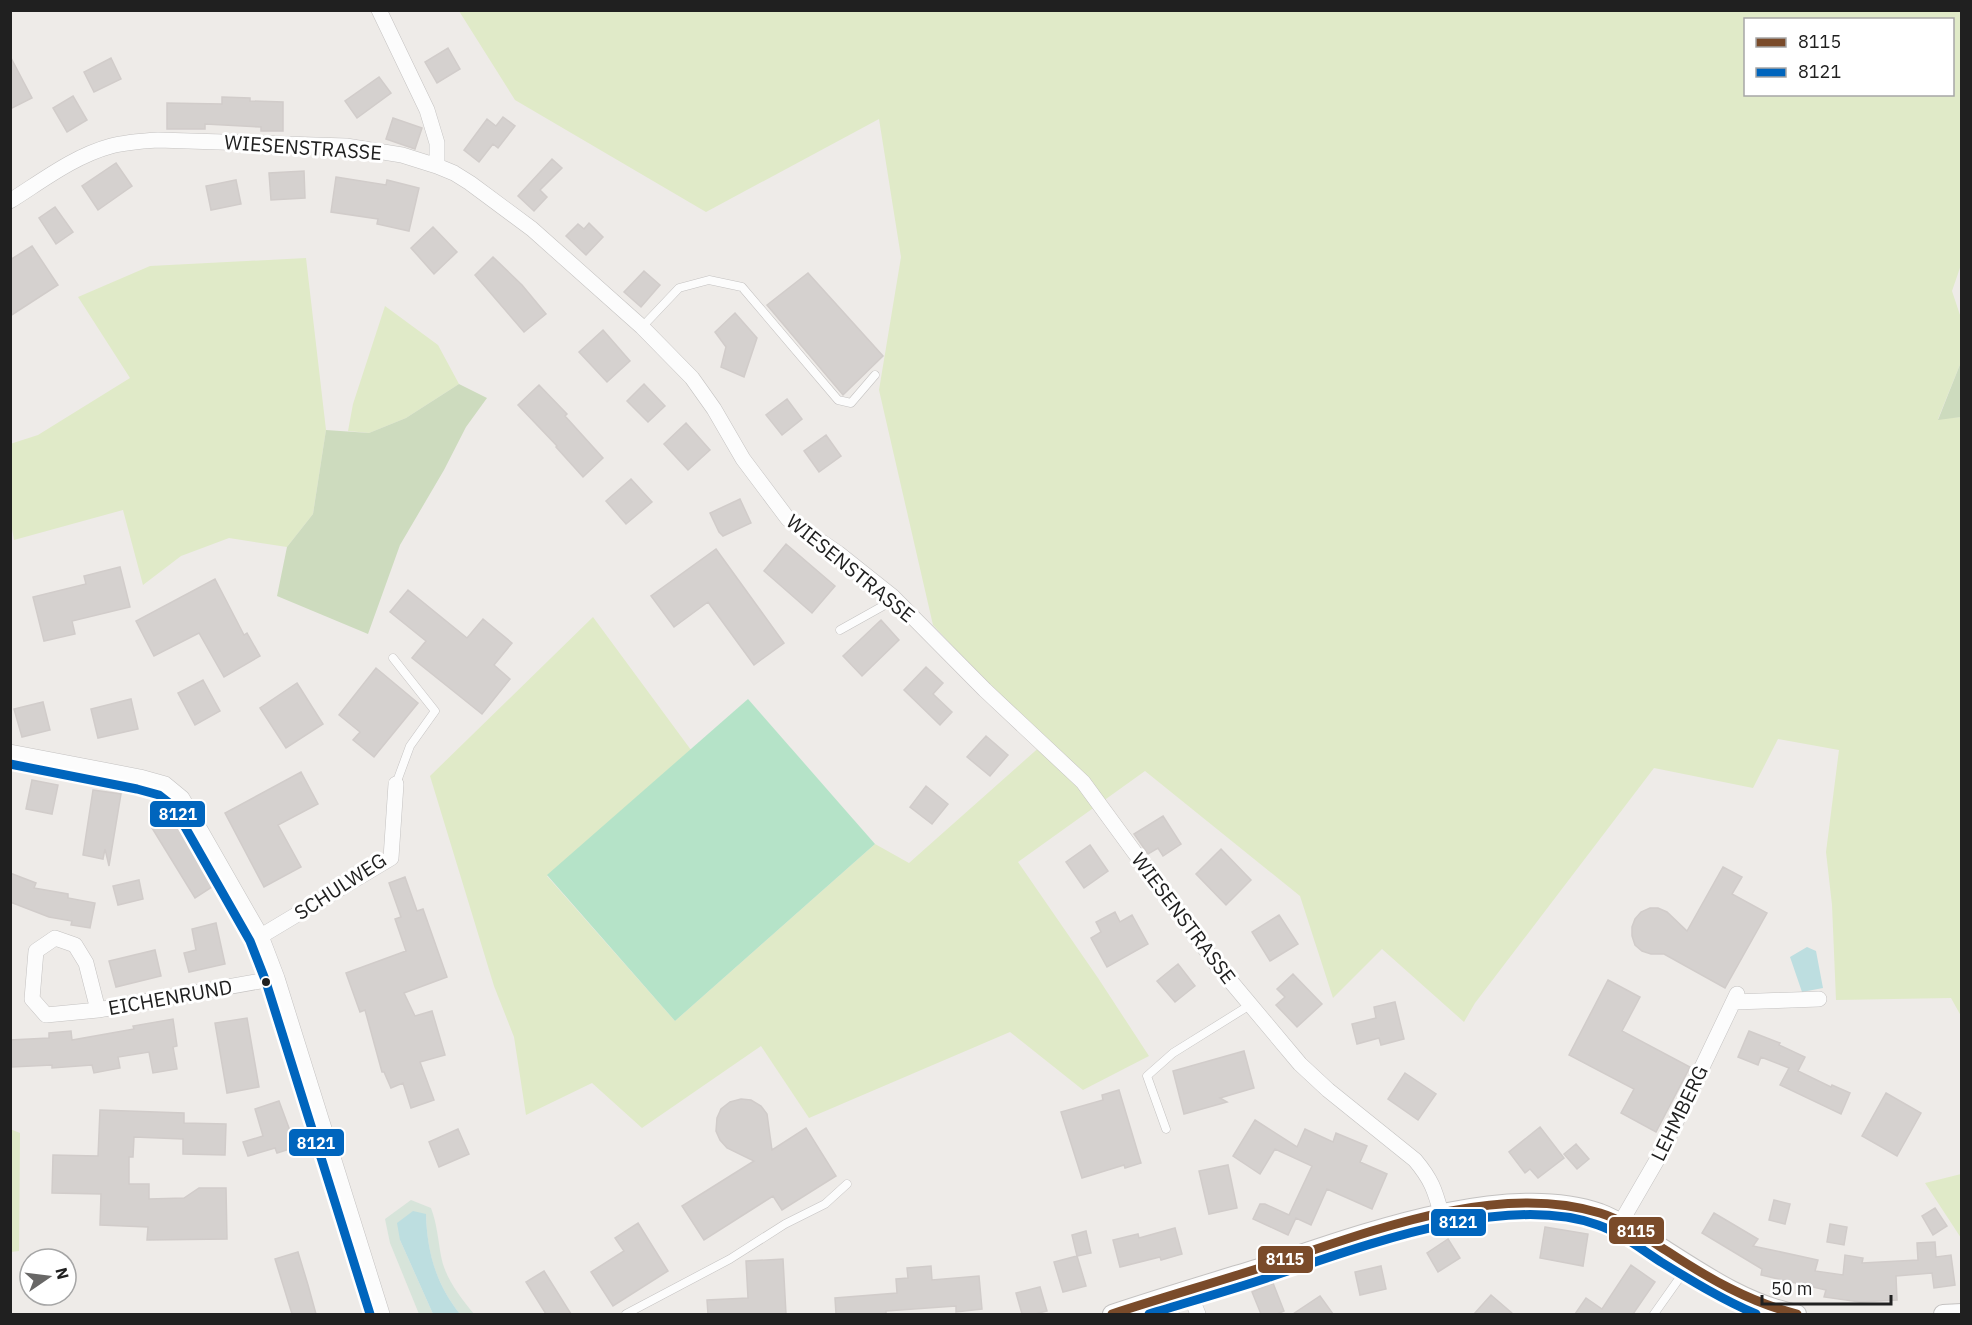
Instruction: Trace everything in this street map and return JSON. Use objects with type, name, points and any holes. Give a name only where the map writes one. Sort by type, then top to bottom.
[{"type":"street","points":[[379,10],[427,110],[437,143],[437,166]]},
{"type":"street","name":"WIESENSTRASSE","points":[[10,201],[91,153],[134,141],[158,140],[346,146],[402,155],[437,166],[470,183],[532,229],[642,327],[692,378],[714,409],[743,459],[788,519],[838,553],[892,596],[992,698],[1083,782],[1210,955],[1250,1005],[1300,1064],[1328,1090],[1415,1160],[1435,1187],[1441,1213]]},
{"type":"street","points":[[10,752],[140,777],[165,784],[182,798],[261,936],[277,978],[382,1314]]},
{"type":"street","name":"SCHULWEG","points":[[261,936],[391,858],[396,784]]},
{"type":"street","name":"EICHENRUND","points":[[98,1010],[86,963],[75,945],[55,938],[36,951],[32,999],[46,1015],[98,1010],[277,978]]},
{"type":"street","name":"LEHMBERG","points":[[1621,1222],[1661,1153],[1735,998],[1819,999]]},
{"type":"street","points":[[1120,1313],[1418,1218],[1499,1205],[1551,1204],[1576,1207],[1621,1222],[1743,1296],[1768,1307],[1797,1314]]},
{"type":"street","points":[[1188,1290],[1198,1314]]},
{"type":"street","points":[[1943,1314],[1962,1313]]},
{"type":"lane","points":[[642,327],[679,288],[709,280],[742,287],[838,400],[851,403],[875,375]]},
{"type":"lane","points":[[840,630],[883,606],[892,596]]},
{"type":"lane","points":[[393,658],[435,711],[410,746],[396,784]]},
{"type":"lane","points":[[1166,1129],[1147,1076],[1173,1053],[1250,1005]]},
{"type":"lane","points":[[626,1314],[730,1259],[785,1224],[825,1204],[847,1184]]},
{"type":"lane","points":[[1654,1314],[1689,1265]]},
{"type":"lane","points":[[1168,1296],[1175,1314]]},
{"type":"green space","points":[[459,11],[1961,11],[1962,262],[1952,291],[1961,318],[1961,362],[1938,419],[1961,417],[1961,1016],[1951,998],[1836,1000],[1832,905],[1826,852],[1839,750],[1778,739],[1753,788],[1654,768],[1475,1003],[1464,1022],[1382,949],[1333,998],[1300,896],[1145,771],[1018,862],[1149,1056],[1083,1090],[1010,1032],[809,1118],[761,1046],[642,1128],[592,1083],[526,1115],[514,1037],[494,986],[430,776],[593,617],[691,750],[547,876],[675,1021],[875,844],[909,863],[1043,744],[933,625],[879,390],[901,257],[879,119],[706,212],[515,100]]},
{"type":"green space","points":[[306,258],[326,430],[313,514],[287,547],[229,538],[181,556],[143,585],[123,510],[14,540],[10,518],[10,444],[38,435],[130,378],[78,297],[150,266]]},
{"type":"green space","points":[[385,306],[438,345],[459,384],[406,418],[369,433],[348,431],[353,404]]},
{"type":"green space","points":[[1961,362],[1961,417],[1938,420]]},
{"type":"green space","points":[[459,384],[487,398],[466,427],[400,545],[368,634],[277,596],[287,547],[313,514],[326,430],[369,433],[406,418]]},
{"type":"green space","points":[[748,699],[875,844],[675,1021],[547,875]]},
{"type":"green space","points":[[10,1129],[20,1133],[19,1247],[18,1251],[11,1252]]},
{"type":"green space","points":[[1962,1174],[1961,1238],[1925,1183]]},
{"type":"shaded area","points":[[411,1200],[431,1208],[446,1272],[458,1294],[474,1314],[460,1314],[439,1279],[428,1242],[426,1214],[400,1240],[433,1314],[419,1314],[390,1243],[385,1219]]},
{"type":"water","points":[[1807,947],[1816,951],[1823,988],[1802,992],[1790,957]]},
{"type":"water","points":[[413,1211],[426,1214],[428,1241],[434,1267],[445,1291],[460,1314],[433,1314],[400,1240],[397,1223]]},
{"type":"building","points":[[448,48],[460,69],[437,83],[425,62]]},
{"type":"building","points":[[10,56],[32,98],[10,109]]},
{"type":"building","points":[[111,58],[121,79],[94,92],[84,72]]},
{"type":"building","points":[[379,77],[391,93],[357,118],[345,101]]},
{"type":"building","points":[[73,96],[87,120],[67,132],[53,108]]},
{"type":"building","points":[[222,97],[283,102],[283,131],[261,131],[261,127],[205,124],[205,129],[167,129],[167,103],[222,104]]},
{"type":"building","points":[[503,117],[515,126],[498,148],[493,144],[479,162],[464,150],[487,119],[496,126]]},
{"type":"building","points":[[393,118],[422,128],[415,149],[386,139]]},
{"type":"building","points":[[552,159],[562,168],[540,190],[547,197],[534,211],[518,196]]},
{"type":"building","points":[[116,163],[132,186],[98,210],[82,186]]},
{"type":"building","points":[[304,171],[305,198],[271,200],[269,173]]},
{"type":"building","points":[[336,177],[386,185],[387,180],[419,188],[409,231],[377,224],[378,219],[331,212]]},
{"type":"building","points":[[236,180],[241,204],[211,210],[206,186]]},
{"type":"building","points":[[55,207],[73,232],[56,244],[39,218]]},
{"type":"building","points":[[589,223],[603,237],[586,255],[566,236],[578,224],[584,229]]},
{"type":"building","points":[[433,227],[457,252],[434,274],[411,248]]},
{"type":"building","points":[[32,246],[58,285],[10,316],[10,260]]},
{"type":"building","points":[[493,257],[522,285],[546,314],[524,332],[475,275]]},
{"type":"building","points":[[644,271],[660,285],[641,307],[624,292]]},
{"type":"building","points":[[808,273],[883,356],[843,395],[767,305]]},
{"type":"building","points":[[735,313],[757,338],[744,377],[721,367],[726,347],[715,332]]},
{"type":"building","points":[[603,330],[630,361],[607,382],[579,352]]},
{"type":"building","points":[[644,384],[665,406],[648,422],[627,401]]},
{"type":"building","points":[[539,385],[567,414],[565,416],[603,458],[583,477],[518,405]]},
{"type":"building","points":[[787,399],[802,419],[782,435],[766,415]]},
{"type":"building","points":[[686,423],[710,450],[688,470],[664,444]]},
{"type":"building","points":[[826,435],[841,456],[819,472],[804,451]]},
{"type":"building","points":[[631,479],[652,502],[626,524],[606,501]]},
{"type":"building","points":[[740,499],[751,523],[723,536],[710,513]]},
{"type":"building","points":[[786,544],[835,586],[812,613],[764,571]]},
{"type":"building","points":[[716,549],[784,643],[754,665],[708,602],[674,627],[651,596]]},
{"type":"building","points":[[120,567],[130,607],[72,621],[75,634],[44,641],[33,597],[86,584],[84,576]]},
{"type":"building","points":[[215,579],[244,635],[247,633],[260,656],[224,677],[199,633],[154,656],[136,621]]},
{"type":"building","points":[[408,590],[467,638],[483,619],[512,643],[494,665],[510,679],[482,714],[412,658],[426,641],[390,612]]},
{"type":"building","points":[[881,620],[899,640],[862,676],[843,656]]},
{"type":"building","points":[[926,667],[943,683],[933,694],[952,712],[940,725],[904,690]]},
{"type":"building","points":[[376,668],[418,703],[374,757],[353,740],[360,732],[339,715]]},
{"type":"building","points":[[203,680],[220,711],[195,725],[178,693]]},
{"type":"building","points":[[297,683],[323,724],[286,748],[260,708]]},
{"type":"building","points":[[131,699],[138,729],[98,738],[91,709]]},
{"type":"building","points":[[43,702],[50,730],[22,737],[14,709]]},
{"type":"building","points":[[986,736],[1008,755],[990,776],[967,757]]},
{"type":"building","points":[[301,772],[318,804],[278,825],[301,867],[264,887],[225,813]]},
{"type":"building","points":[[32,780],[58,785],[52,814],[26,809]]},
{"type":"building","points":[[926,786],[948,804],[932,824],[910,807]]},
{"type":"building","points":[[93,790],[121,794],[109,866],[105,849],[103,859],[83,855]]},
{"type":"building","points":[[176,813],[196,846],[193,848],[215,885],[195,898],[152,828]]},
{"type":"building","points":[[1163,816],[1181,844],[1163,856],[1158,848],[1148,854],[1134,834]]},
{"type":"building","points":[[1090,845],[1108,871],[1084,888],[1066,862]]},
{"type":"building","points":[[1221,849],[1251,880],[1226,905],[1196,874]]},
{"type":"building","points":[[1723,867],[1742,877],[1732,894],[1767,913],[1725,988],[1664,954],[1642,951],[1635,945],[1632,936],[1635,919],[1641,912],[1650,908],[1658,908],[1667,912],[1687,931]]},
{"type":"building","points":[[10,873],[36,883],[34,888],[68,894],[68,898],[95,903],[90,928],[71,925],[72,921],[49,917],[10,902]]},
{"type":"building","points":[[405,877],[417,911],[423,909],[447,977],[404,993],[415,1016],[432,1011],[445,1055],[420,1062],[434,1100],[411,1108],[403,1083],[391,1088],[382,1072],[365,1010],[360,1012],[346,973],[406,951],[395,919],[401,917],[389,883]]},
{"type":"building","points":[[139,880],[143,899],[118,905],[113,886]]},
{"type":"building","points":[[1115,912],[1120,922],[1132,915],[1148,944],[1107,967],[1091,938],[1101,932],[1096,922]]},
{"type":"building","points":[[1279,915],[1298,944],[1270,961],[1252,932]]},
{"type":"building","points":[[216,923],[225,964],[189,972],[184,953],[196,950],[192,929]]},
{"type":"building","points":[[155,950],[161,976],[116,987],[109,961]]},
{"type":"building","points":[[1178,964],[1195,986],[1175,1002],[1157,981]]},
{"type":"building","points":[[1293,974],[1322,1004],[1297,1027],[1276,1005],[1285,997],[1277,989]]},
{"type":"building","points":[[1608,980],[1640,997],[1622,1031],[1690,1067],[1656,1132],[1621,1113],[1634,1089],[1569,1055]]},
{"type":"building","points":[[1395,1002],[1404,1039],[1381,1045],[1379,1038],[1357,1044],[1352,1024],[1376,1018],[1374,1007]]},
{"type":"building","points":[[247,1018],[259,1087],[227,1093],[215,1023]]},
{"type":"building","points":[[173,1019],[177,1046],[173,1047],[177,1069],[153,1073],[149,1052],[118,1057],[120,1068],[94,1073],[92,1065],[52,1068],[52,1065],[12,1067],[10,1040],[49,1038],[49,1033],[71,1031],[72,1040],[134,1029],[133,1026]]},
{"type":"building","points":[[1749,1031],[1780,1043],[1779,1045],[1805,1057],[1798,1071],[1831,1087],[1832,1085],[1850,1093],[1841,1114],[1780,1085],[1789,1068],[1761,1057],[1758,1065],[1738,1057]]},
{"type":"building","points":[[1244,1051],[1254,1088],[1220,1098],[1227,1102],[1184,1114],[1173,1071]]},
{"type":"building","points":[[1405,1073],[1436,1094],[1418,1120],[1388,1099]]},
{"type":"building","points":[[1119,1090],[1141,1163],[1125,1168],[1124,1165],[1082,1178],[1061,1112],[1103,1100],[1102,1095]]},
{"type":"building","points":[[1886,1093],[1921,1113],[1897,1156],[1862,1136]]},
{"type":"building","points":[[741,1099],[751,1100],[761,1106],[767,1114],[772,1150],[806,1128],[836,1176],[782,1210],[773,1196],[704,1240],[682,1206],[754,1161],[727,1148],[716,1131],[717,1118],[721,1109],[730,1102]]},
{"type":"building","points":[[279,1101],[296,1147],[277,1153],[275,1148],[248,1156],[243,1142],[263,1136],[255,1109]]},
{"type":"building","points":[[100,1110],[184,1113],[184,1123],[226,1124],[225,1155],[183,1154],[183,1139],[134,1137],[133,1157],[129,1157],[129,1184],[149,1184],[149,1199],[184,1198],[199,1188],[226,1188],[227,1239],[147,1240],[148,1227],[100,1225],[101,1194],[52,1193],[53,1155],[98,1156]]},
{"type":"building","points":[[1255,1120],[1297,1147],[1305,1129],[1333,1142],[1336,1133],[1367,1146],[1360,1162],[1387,1174],[1372,1209],[1327,1189],[1311,1225],[1296,1218],[1288,1235],[1253,1219],[1260,1204],[1289,1215],[1312,1166],[1275,1149],[1260,1174],[1233,1156]]},
{"type":"building","points":[[1540,1127],[1564,1158],[1538,1178],[1530,1169],[1525,1173],[1509,1152]]},
{"type":"building","points":[[458,1129],[469,1154],[439,1167],[429,1142]]},
{"type":"building","points":[[1576,1144],[1589,1159],[1577,1169],[1564,1154]]},
{"type":"building","points":[[1228,1165],[1237,1208],[1209,1214],[1199,1171]]},
{"type":"building","points":[[1774,1200],[1790,1204],[1785,1224],[1769,1220]]},
{"type":"building","points":[[1935,1208],[1947,1226],[1933,1235],[1922,1216]]},
{"type":"building","points":[[1714,1213],[1758,1239],[1753,1246],[1818,1260],[1815,1271],[1843,1275],[1845,1255],[1863,1258],[1862,1263],[1918,1260],[1917,1243],[1935,1242],[1936,1257],[1951,1255],[1955,1285],[1934,1288],[1932,1273],[1896,1276],[1897,1300],[1860,1302],[1824,1297],[1826,1290],[1761,1275],[1762,1269],[1702,1233]]},
{"type":"building","points":[[638,1223],[668,1271],[613,1306],[591,1272],[624,1251],[615,1238]]},
{"type":"building","points":[[1830,1224],[1847,1227],[1844,1245],[1827,1242]]},
{"type":"building","points":[[1545,1227],[1588,1234],[1583,1266],[1540,1258]]},
{"type":"building","points":[[1175,1228],[1182,1254],[1120,1267],[1113,1240],[1138,1234],[1139,1238]]},
{"type":"building","points":[[1086,1231],[1091,1253],[1077,1256],[1072,1235]]},
{"type":"building","points":[[1448,1239],[1460,1258],[1438,1272],[1427,1253]]},
{"type":"building","points":[[298,1252],[316,1314],[292,1314],[275,1259]]},
{"type":"building","points":[[1077,1256],[1086,1286],[1063,1292],[1054,1262]]},
{"type":"building","points":[[783,1259],[786,1314],[708,1314],[707,1300],[748,1298],[746,1261]]},
{"type":"building","points":[[1631,1265],[1655,1282],[1633,1314],[1575,1314],[1586,1298],[1602,1309]]},
{"type":"building","points":[[931,1266],[932,1280],[979,1276],[982,1309],[956,1312],[956,1306],[886,1311],[886,1314],[836,1314],[835,1298],[897,1293],[896,1279],[908,1278],[907,1268]]},
{"type":"building","points":[[1381,1266],[1386,1289],[1360,1295],[1355,1272]]},
{"type":"building","points":[[544,1271],[571,1314],[546,1314],[526,1282]]},
{"type":"building","points":[[1273,1283],[1284,1311],[1277,1314],[1261,1314],[1252,1292]]},
{"type":"building","points":[[1040,1287],[1047,1311],[1022,1314],[1016,1293]]},
{"type":"building","points":[[1491,1295],[1513,1314],[1474,1314]]},
{"type":"building","points":[[1320,1296],[1333,1314],[1293,1314]]},
{"type":"transit line","name":"8121","points":[[10,764],[137,789],[159,795],[173,806],[250,941],[266,982],[370,1314]]},
{"type":"transit line","name":"8115","points":[[1112,1314],[1384,1227],[1472,1207],[1516,1203],[1559,1205],[1609,1216],[1729,1288],[1762,1303],[1797,1314]]},
{"type":"transit line","name":"8121","points":[[1149,1314],[1387,1239],[1476,1219],[1519,1215],[1561,1216],[1606,1228],[1708,1290],[1756,1314]]}]
